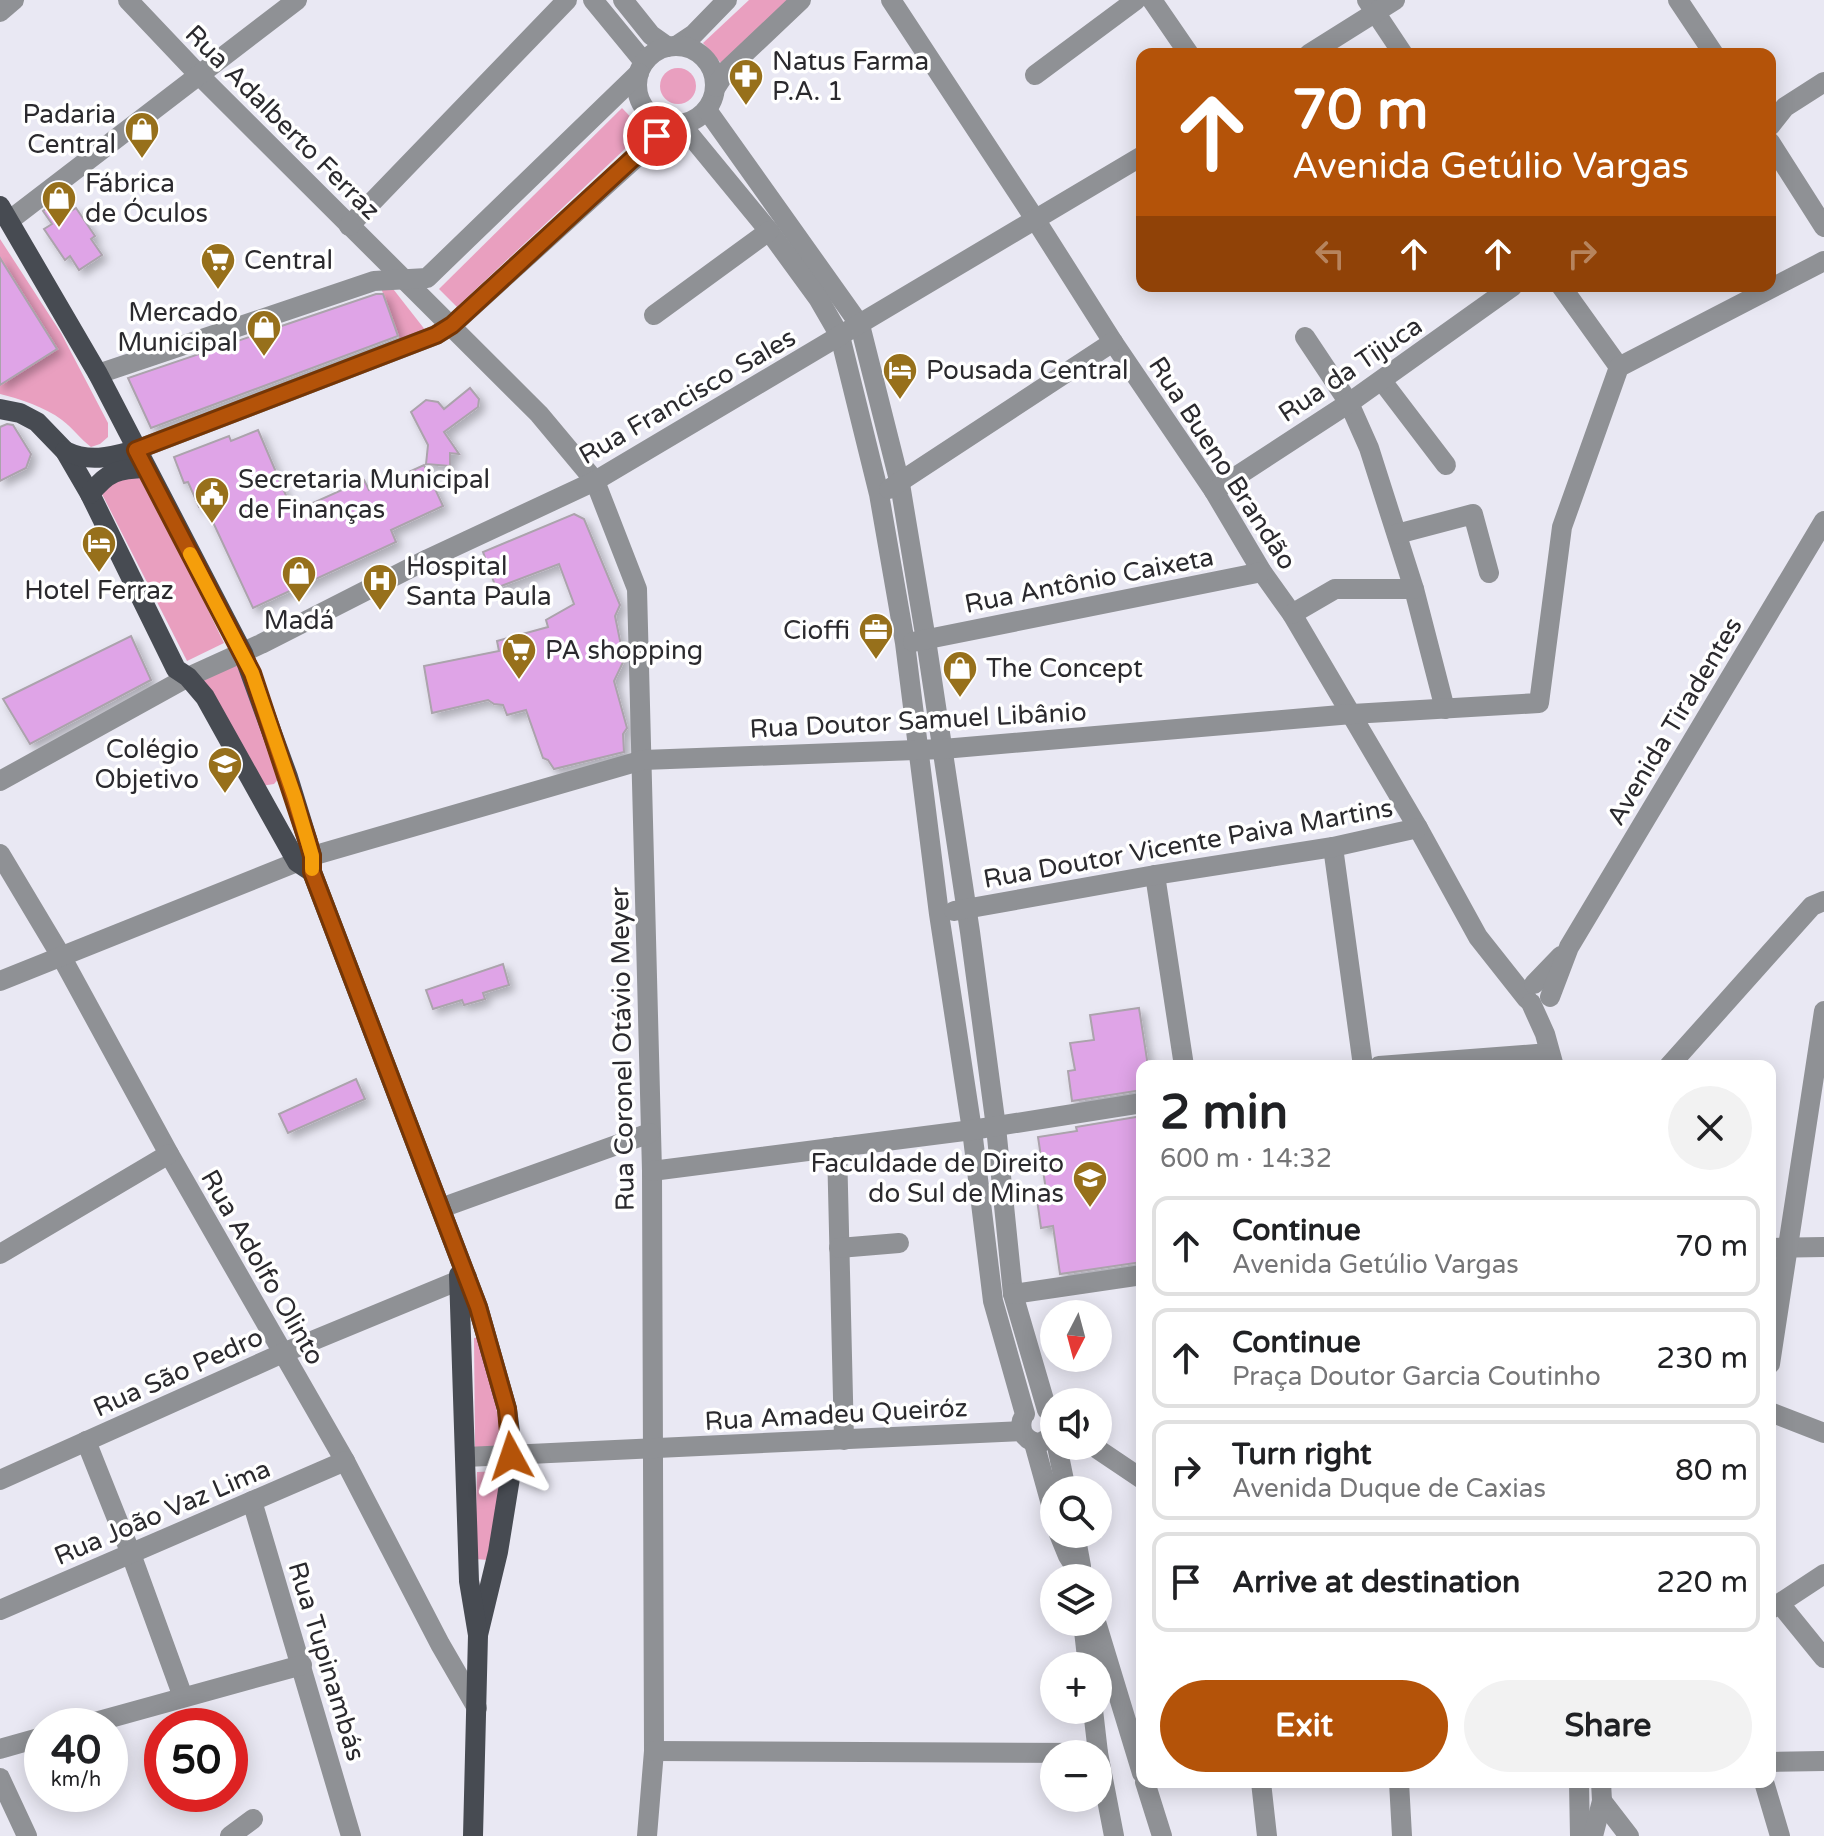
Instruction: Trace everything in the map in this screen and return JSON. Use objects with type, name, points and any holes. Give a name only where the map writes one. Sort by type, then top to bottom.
[{"type":"main road","points":[[5,213],[98,374],[243,653],[288,777],[307,863],[441,1208],[494,1357],[510,1432],[510,1478],[478,1645]]},
{"type":"main road","points":[[0,409],[20,413],[37,422],[65,451],[90,494],[176,669],[188,677],[205,697],[257,791],[307,863]]},
{"type":"main road","points":[[65,451],[94,459],[141,459]]},
{"type":"main road","points":[[90,494],[103,478],[141,459]]},
{"type":"main road","points":[[257,791],[277,789],[288,777]]},
{"type":"main road","points":[[462,1273],[469,1581],[478,1645],[473,1836]]},
{"type":"street","points":[[0,12],[14,0]]},
{"type":"street","name":"Rua Adalberto Ferraz","points":[[128,0],[349,226],[452,325]]},
{"type":"street","points":[[5,213],[200,76],[297,0]]},
{"type":"street","points":[[349,226],[567,0]]},
{"type":"street","points":[[593,0],[642,68],[637,90],[643,107],[656,119],[677,124],[696,120],[707,110],[727,70],[801,0]]},
{"type":"street","points":[[623,0],[651,35],[672,46],[692,49],[705,58],[713,72],[716,87]]},
{"type":"street","points":[[98,374],[374,281],[427,278],[642,68],[654,52],[694,34],[727,0]]},
{"type":"street","name":"Rua Bueno Brandão","points":[[891,0],[1292,614],[1478,937],[1497,963],[1537,995],[1549,1051]]},
{"type":"street","points":[[1035,75],[1136,0]]},
{"type":"street","points":[[1152,0],[1185,48]]},
{"type":"street","points":[[1317,48],[1370,6],[1395,0]]},
{"type":"street","points":[[1678,0],[1710,48]]},
{"type":"street","points":[[1370,6],[1399,48]]},
{"type":"street","points":[[1778,108],[1824,82]]},
{"type":"street","points":[[707,110],[860,325],[900,484],[915,642],[920,750],[939,914],[972,1130],[993,1301],[1042,1476]]},
{"type":"street","points":[[677,124],[769,231],[818,298],[840,336],[943,749],[996,1127],[1013,1294],[1042,1388]]},
{"type":"street","points":[[141,459],[436,335],[452,325],[677,124]]},
{"type":"street","points":[[1776,151],[1824,227]]},
{"type":"street","name":"Rua Francisco Sales","points":[[0,781],[188,677],[595,481],[1136,160]]},
{"type":"street","points":[[654,315],[769,231]]},
{"type":"street","points":[[1776,283],[1824,261]]},
{"type":"street","name":"Rua da Tijuca","points":[[1214,491],[1382,381],[1505,292]]},
{"type":"street","points":[[1565,292],[1619,367],[1759,292]]},
{"type":"street","name":"Rua Coronel Otávio Meyer","points":[[452,325],[539,414],[595,481],[637,589],[652,1171],[654,1751],[647,1836]]},
{"type":"street","points":[[1305,337],[1349,403],[1369,448],[1414,589],[1445,709]]},
{"type":"street","points":[[879,494],[900,484],[1113,342]]},
{"type":"street","name":"Rua Doutor Samuel Libânio","points":[[0,981],[307,863],[643,760],[943,749],[1352,714],[1539,703],[1562,527],[1619,367]]},
{"type":"street","points":[[1382,381],[1446,465]]},
{"type":"street","points":[[1397,534],[1473,514],[1489,573]]},
{"type":"street","name":"Avenida Tiradentes","points":[[1537,995],[1569,947],[1824,521]]},
{"type":"street","name":"Rua Antônio Caixeta","points":[[915,642],[1262,572]]},
{"type":"street","points":[[1292,614],[1335,589],[1414,589]]},
{"type":"street","name":"Rua Doutor Vicente Paiva Martins","points":[[939,914],[1333,847],[1418,828]]},
{"type":"street","points":[[1333,847],[1362,1060]]},
{"type":"street","name":"Rua Adolfo Olinto","points":[[0,854],[61,956],[169,1154],[345,1461],[440,1644],[477,1708]]},
{"type":"street","points":[[1155,875],[1183,1060]]},
{"type":"street","points":[[1674,1060],[1812,906],[1824,901]]},
{"type":"street","points":[[1776,1287],[1779,1248],[1824,1011]]},
{"type":"street","points":[[1447,1060],[1549,1051]]},
{"type":"street","points":[[652,1171],[996,1127],[1136,1104]]},
{"type":"street","points":[[441,1208],[650,1133]]},
{"type":"street","points":[[837,1147],[844,1440]]},
{"type":"street","points":[[0,1254],[169,1154]]},
{"type":"street","points":[[839,1248],[899,1243]]},
{"type":"street","points":[[1779,1248],[1824,1247]]},
{"type":"street","name":"Rua São Pedro","points":[[0,1480],[462,1273]]},
{"type":"street","points":[[1013,1294],[1136,1276]]},
{"type":"street","points":[[1027,1429],[1035,1408],[1040,1410]]},
{"type":"street","points":[[1776,1414],[1824,1433]]},
{"type":"street","points":[[1027,1429],[1040,1438]]},
{"type":"street","name":"Rua Amadeu Queiróz","points":[[465,1457],[1027,1429]]},
{"type":"street","points":[[86,1441],[183,1697]]},
{"type":"street","points":[[1112,1459],[1136,1475]]},
{"type":"street","name":"Rua João Vaz Lima","points":[[0,1610],[345,1461]]},
{"type":"street","name":"Rua Tupinambás","points":[[252,1501],[351,1836]]},
{"type":"street","points":[[1824,1574],[1776,1607],[1824,1658]]},
{"type":"street","points":[[1100,1636],[1136,1753]]},
{"type":"street","points":[[440,1644],[464,1655],[478,1645]]},
{"type":"street","points":[[128,1713],[302,1665]]},
{"type":"street","points":[[0,1749],[24,1742]]},
{"type":"street","points":[[654,1751],[1040,1753]]},
{"type":"street","points":[[1776,1762],[1824,1761]]},
{"type":"street","points":[[0,1778],[27,1836]]},
{"type":"street","points":[[1147,1788],[1162,1836]]},
{"type":"street","points":[[1262,1788],[1267,1836]]},
{"type":"street","points":[[1399,1788],[1402,1836]]},
{"type":"street","points":[[1766,1788],[1780,1836]]},
{"type":"street","points":[[1580,1836],[1597,1802],[1629,1836]]},
{"type":"street","points":[[1109,1812],[1114,1836]]},
{"type":"street","points":[[230,1836],[253,1819]]},
{"type":"shaded area","points":[[749,0],[790,0],[721,63],[703,43]]},
{"type":"shaded area","points":[[678,68],[691,73],[696,86],[691,99],[678,104],[665,99],[660,86],[665,73]]},
{"type":"shaded area","points":[[622,108],[644,131],[457,307],[439,289]]},
{"type":"shaded area","points":[[0,239],[61,333],[108,423],[108,437],[100,444],[91,447],[55,415],[0,394]]},
{"type":"shaded area","points":[[390,285],[426,331],[401,342],[381,288]]},
{"type":"shaded area","points":[[127,475],[145,480],[224,643],[187,661],[102,494],[110,479]]},
{"type":"shaded area","points":[[240,660],[282,775],[274,784],[261,786],[201,678]]},
{"type":"shaded area","points":[[480,1337],[505,1447],[475,1448],[474,1338]]},
{"type":"shaded area","points":[[505,1471],[488,1560],[475,1559],[477,1472]]},
{"type":"building","points":[[59,199],[68,213],[76,208],[95,236],[91,239],[102,255],[79,270],[70,256],[65,260],[44,229],[52,224],[43,211]]},
{"type":"building","points":[[0,258],[57,349],[0,385]]},
{"type":"building","name":"Mercado Municipal","points":[[383,294],[398,336],[151,428],[128,378]]},
{"type":"building","points":[[470,388],[479,399],[478,407],[444,432],[459,454],[450,453],[450,466],[426,464],[428,445],[411,412],[426,400],[438,402],[444,409]]},
{"type":"building","points":[[13,425],[31,454],[26,468],[0,481],[0,427]]},
{"type":"building","points":[[258,430],[293,512],[364,480],[369,490],[424,465],[443,506],[391,530],[396,542],[253,608],[205,505],[199,507],[188,482],[184,483],[174,457],[229,436],[231,441]]},
{"type":"building","name":"PA shopping","points":[[574,514],[584,519],[620,605],[615,616],[624,660],[614,681],[627,728],[623,734],[624,752],[554,769],[543,758],[526,710],[507,715],[503,705],[488,700],[432,713],[424,666],[499,651],[497,641],[548,627],[546,620],[574,604],[559,564],[496,588],[483,552]]},
{"type":"building","points":[[131,636],[151,680],[30,744],[3,699]]},
{"type":"building","points":[[503,964],[509,985],[483,993],[485,999],[464,1005],[462,1000],[433,1009],[426,990]]},
{"type":"building","points":[[1139,1008],[1147,1060],[1136,1060],[1136,1091],[1072,1101],[1068,1071],[1075,1070],[1070,1043],[1094,1040],[1090,1015]]},
{"type":"building","points":[[356,1079],[365,1099],[288,1133],[279,1114]]},
{"type":"building","name":"Faculdade de Direito do Sul de Minas","points":[[1136,1117],[1136,1263],[1060,1274],[1053,1226],[1041,1228],[1036,1192],[1046,1190],[1038,1137],[1077,1131],[1076,1127]]},
{"type":"slow traffic","points":[[190,554],[252,673],[295,798],[312,856],[312,869]]},
{"type":"place","name":"Natus Farma P.A. 1","points":[[746,107]]},
{"type":"place","name":"Padaria Central","points":[[142,160]]},
{"type":"place","name":"Fábrica de Óculos","points":[[59,229]]},
{"type":"place","name":"Central","points":[[218,291]]},
{"type":"place","name":"Mercado Municipal","points":[[264,358]]},
{"type":"place","name":"Pousada Central","points":[[900,401]]},
{"type":"place","name":"Secretaria Municipal de Finanças","points":[[212,525]]},
{"type":"place","name":"Hotel Ferraz","points":[[99,574]]},
{"type":"place","name":"Madá","points":[[299,604]]},
{"type":"place","name":"Hospital Santa Paula","points":[[380,612]]},
{"type":"place","name":"Cioffi","points":[[876,661]]},
{"type":"place","name":"PA shopping","points":[[519,681]]},
{"type":"place","name":"The Concept","points":[[960,699]]},
{"type":"place","name":"Colégio Objetivo","points":[[225,795]]},
{"type":"place","name":"Faculdade de Direito do Sul de Minas","points":[[1090,1209]]},
{"type":"route","points":[[511,1456],[507,1409],[494,1357],[467,1277],[459,1263],[441,1208],[312,872],[308,842],[252,673],[136,450],[436,335],[452,325],[657,136]]}]
